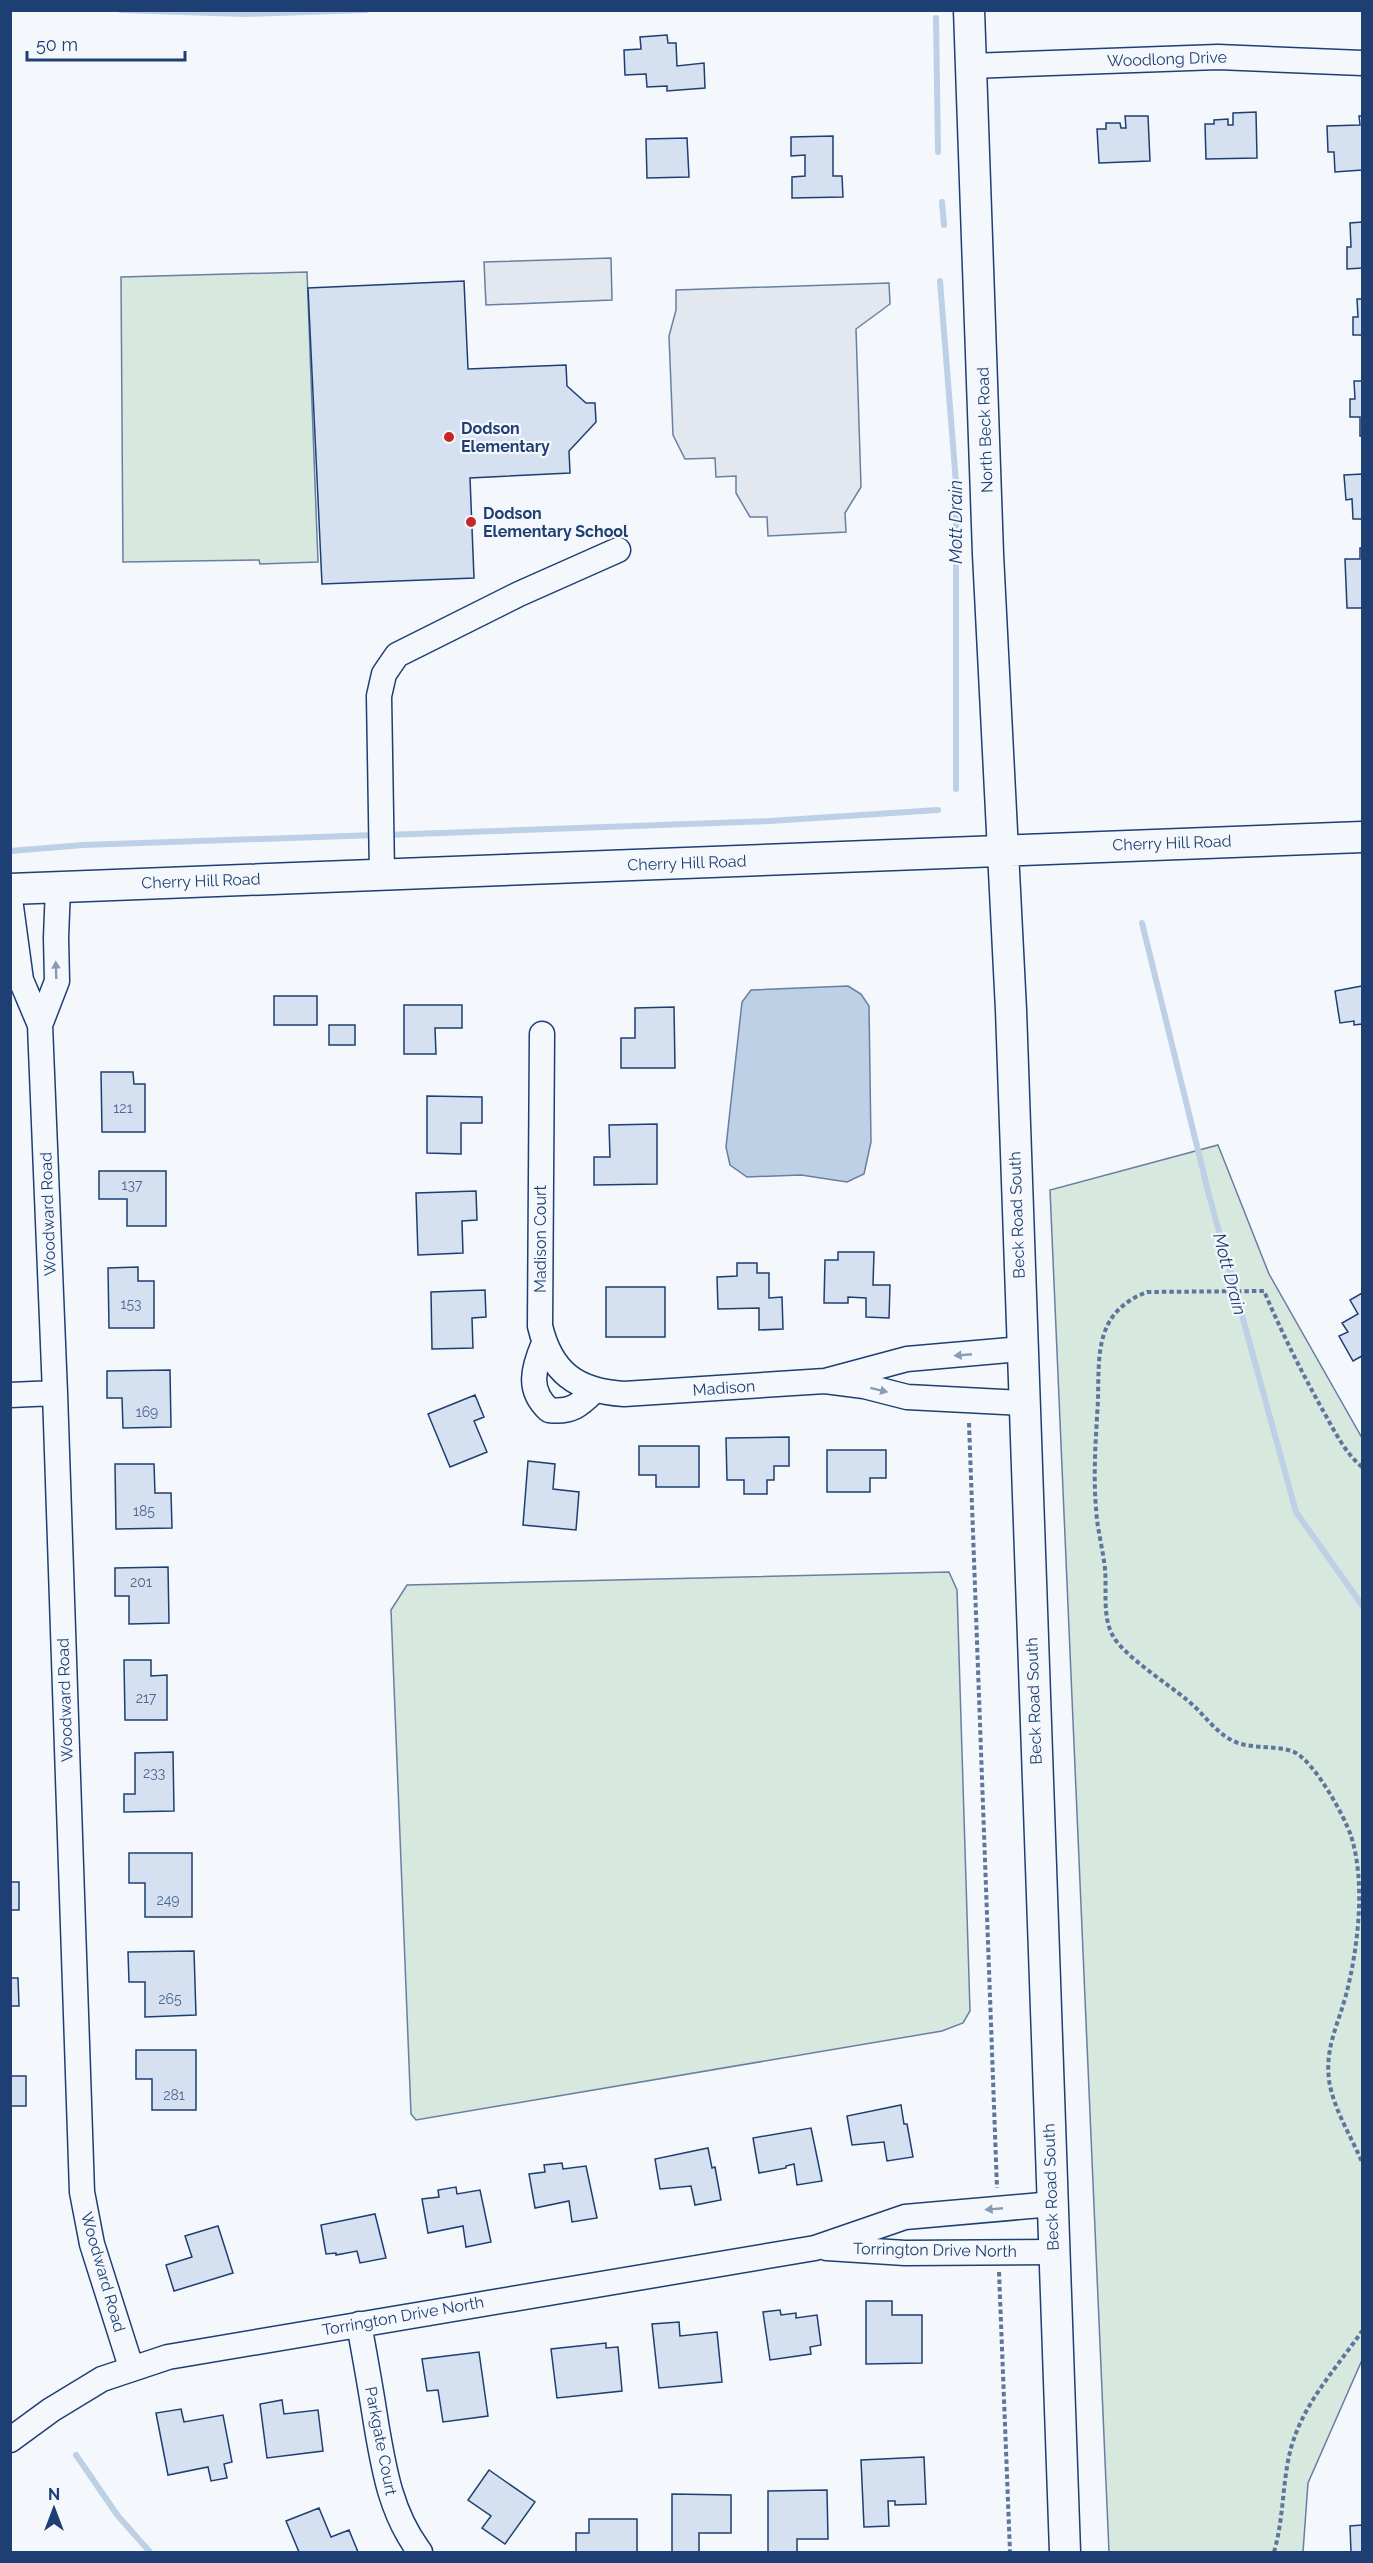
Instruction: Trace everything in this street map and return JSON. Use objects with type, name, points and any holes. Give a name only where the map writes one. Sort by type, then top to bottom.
[{"type":"main road","name":"North Beck Road","points":[[969,10],[988,554],[1003,849]]},
{"type":"main road","name":"Cherry Hill Road","points":[[10,889],[1003,849],[1362,837]]},
{"type":"main road","name":"Beck Road South","points":[[1003,849],[1011,1010],[1021,1349],[1065,2553]]},
{"type":"street","name":"Woodlong Drive","points":[[971,66],[1218,57],[1362,63]]},
{"type":"street","points":[[382,873],[379,696],[384,674],[397,655],[519,594],[618,550]]},
{"type":"street","name":"Woodward Road","points":[[40,1025],[57,981],[58,887]]},
{"type":"street","name":"Woodward Road","points":[[10,899],[21,980],[40,1025],[82,2192],[92,2244],[131,2367]]},
{"type":"street","name":"Madison Court","points":[[542,1034],[540,1326],[544,1343],[552,1359],[566,1376],[595,1390],[624,1394]]},
{"type":"street","points":[[544,1343],[537,1360],[535,1386],[536,1395],[549,1410],[563,1412],[579,1407],[595,1390]]},
{"type":"street","name":"Madison","points":[[825,1381],[907,1359],[1021,1349]]},
{"type":"street","name":"Madison","points":[[624,1394],[825,1381],[864,1386],[907,1397],[1023,1402]]},
{"type":"street","points":[[10,1395],[55,1393]]},
{"type":"street","name":"Torrington Drive North","points":[[10,2439],[51,2410],[102,2379],[131,2367],[201,2349],[815,2248],[905,2217],[1053,2204]]},
{"type":"street","name":"Torrington Drive North","points":[[815,2248],[905,2253],[1054,2252]]},
{"type":"street","name":"Parkgate Court","points":[[359,2324],[386,2478],[393,2505],[404,2529],[420,2553]]},
{"type":"path","points":[[1362,1467],[1350,1456],[1285,1342],[1264,1291],[1161,1290],[1140,1295],[1117,1310],[1102,1335],[1094,1479],[1096,1512],[1105,1569],[1108,1619],[1113,1636],[1124,1649],[1191,1702],[1221,1734],[1237,1742],[1296,1753],[1310,1767],[1331,1796],[1351,1836],[1359,1873],[1357,1922],[1348,1986],[1331,2036],[1329,2081],[1336,2103],[1362,2162]]},
{"type":"path","points":[[969,1423],[997,2194]]},
{"type":"path","points":[[999,2267],[1010,2553]]},
{"type":"path","points":[[1274,2553],[1279,2536],[1291,2448],[1303,2416],[1322,2384],[1362,2331]]},
{"type":"shaded area","points":[[611,258],[612,300],[486,305],[484,262]]},
{"type":"shaded area","points":[[307,272],[318,562],[260,564],[259,560],[123,562],[121,277]]},
{"type":"shaded area","points":[[889,283],[890,304],[856,329],[861,487],[845,513],[846,532],[768,536],[767,517],[750,517],[736,493],[736,476],[716,477],[715,458],[685,459],[673,435],[669,336],[676,310],[676,290]]},
{"type":"shaded area","points":[[1218,1145],[1269,1274],[1362,1438],[1362,2360],[1308,2483],[1303,2552],[1109,2552],[1050,1190]]},
{"type":"shaded area","points":[[949,1572],[957,1590],[970,2011],[963,2023],[942,2031],[416,2120],[411,2114],[391,1610],[407,1585]]},
{"type":"water","points":[[848,986],[861,994],[869,1006],[871,1142],[864,1174],[847,1182],[801,1175],[747,1177],[730,1165],[726,1147],[742,1002],[751,990]]},
{"type":"building","points":[[667,35],[668,43],[676,43],[677,66],[704,63],[705,88],[667,91],[667,86],[647,87],[646,74],[625,75],[624,50],[641,49],[640,37]]},
{"type":"building","points":[[1256,112],[1257,158],[1206,159],[1205,124],[1214,124],[1214,120],[1228,119],[1228,125],[1233,125],[1233,113]]},
{"type":"building","points":[[1125,116],[1148,116],[1150,161],[1099,163],[1097,129],[1106,129],[1106,123],[1120,123],[1121,128],[1126,128]]},
{"type":"building","points":[[1359,116],[1362,116],[1362,170],[1335,172],[1334,152],[1328,152],[1327,126],[1360,125]]},
{"type":"building","points":[[833,136],[833,176],[842,176],[843,197],[792,198],[792,177],[805,176],[805,155],[791,156],[791,137]]},
{"type":"building","points":[[687,138],[689,177],[647,178],[646,139]]},
{"type":"building","points":[[1362,222],[1362,268],[1347,269],[1347,247],[1351,247],[1350,223]]},
{"type":"building","name":"Dodson Elementary","points":[[464,281],[468,369],[566,365],[567,386],[586,403],[595,403],[596,422],[569,451],[570,473],[470,478],[474,578],[322,584],[308,288]]},
{"type":"building","points":[[1357,299],[1362,299],[1362,335],[1353,335],[1353,317],[1358,317]]},
{"type":"building","points":[[1354,381],[1362,381],[1362,436],[1360,436],[1360,417],[1350,417],[1350,399],[1355,399]]},
{"type":"building","points":[[1362,474],[1362,519],[1353,519],[1352,499],[1346,500],[1344,475]]},
{"type":"building","points":[[1360,548],[1362,548],[1362,608],[1347,608],[1345,559],[1360,559]]},
{"type":"building","points":[[1362,986],[1362,1024],[1354,1025],[1354,1021],[1340,1023],[1335,991]]},
{"type":"building","points":[[274,996],[317,996],[317,1025],[274,1025]]},
{"type":"building","points":[[404,1005],[462,1005],[462,1028],[435,1028],[436,1054],[404,1054]]},
{"type":"building","points":[[674,1007],[675,1068],[621,1068],[621,1038],[635,1038],[635,1008]]},
{"type":"building","points":[[329,1025],[355,1025],[355,1045],[329,1045]]},
{"type":"building","points":[[101,1072],[133,1072],[134,1084],[145,1084],[145,1132],[102,1132]]},
{"type":"building","points":[[427,1096],[482,1097],[482,1123],[461,1123],[461,1154],[427,1153]]},
{"type":"building","points":[[657,1124],[657,1184],[594,1185],[594,1157],[610,1157],[609,1125]]},
{"type":"building","points":[[99,1171],[166,1171],[166,1226],[127,1226],[127,1199],[99,1199]]},
{"type":"building","points":[[476,1191],[477,1220],[462,1221],[463,1253],[418,1255],[416,1193]]},
{"type":"building","points":[[838,1252],[874,1252],[873,1285],[890,1285],[889,1318],[866,1317],[866,1298],[848,1297],[848,1303],[824,1303],[825,1260],[838,1260]]},
{"type":"building","points":[[737,1263],[757,1263],[757,1273],[769,1273],[769,1298],[782,1297],[783,1329],[759,1330],[759,1308],[718,1309],[717,1277],[737,1276]]},
{"type":"building","points":[[138,1267],[138,1281],[154,1281],[154,1328],[109,1328],[108,1268]]},
{"type":"building","points":[[606,1287],[665,1287],[665,1337],[606,1337]]},
{"type":"building","points":[[485,1290],[486,1317],[472,1318],[473,1348],[432,1349],[431,1292]]},
{"type":"building","points":[[1362,1293],[1362,1356],[1353,1361],[1339,1336],[1348,1332],[1342,1323],[1358,1314],[1350,1300]]},
{"type":"building","points":[[170,1370],[171,1427],[123,1428],[122,1398],[107,1398],[107,1371]]},
{"type":"building","points":[[475,1395],[484,1417],[474,1421],[487,1452],[450,1467],[428,1414]]},
{"type":"building","points":[[789,1437],[789,1466],[774,1466],[774,1480],[767,1480],[767,1494],[744,1494],[744,1480],[727,1480],[726,1438]]},
{"type":"building","points":[[639,1446],[699,1446],[699,1487],[656,1487],[656,1475],[639,1475]]},
{"type":"building","points":[[827,1450],[886,1450],[886,1478],[870,1478],[870,1492],[827,1492]]},
{"type":"building","points":[[528,1461],[555,1464],[553,1489],[579,1492],[576,1530],[523,1525]]},
{"type":"building","points":[[115,1464],[154,1464],[155,1493],[171,1493],[172,1528],[116,1529]]},
{"type":"building","points":[[168,1567],[169,1623],[129,1624],[129,1596],[115,1596],[115,1568]]},
{"type":"building","points":[[124,1660],[151,1660],[151,1676],[167,1675],[167,1720],[125,1720]]},
{"type":"building","points":[[173,1752],[174,1811],[124,1812],[124,1794],[135,1794],[135,1753]]},
{"type":"building","points":[[129,1853],[192,1853],[192,1917],[145,1917],[145,1883],[129,1883]]},
{"type":"building","points":[[10,1882],[19,1882],[19,1910],[10,1910]]},
{"type":"building","points":[[194,1951],[196,2015],[145,2017],[145,1982],[129,1982],[128,1952]]},
{"type":"building","points":[[10,1978],[18,1978],[19,2006],[10,2006]]},
{"type":"building","points":[[10,2046],[11,2076],[26,2076],[26,2106],[10,2106]]},
{"type":"building","points":[[136,2050],[196,2050],[196,2110],[152,2110],[152,2079],[136,2079]]},
{"type":"building","points":[[901,2105],[913,2157],[887,2161],[884,2142],[852,2145],[847,2116]]},
{"type":"building","points":[[811,2128],[822,2181],[797,2185],[794,2164],[786,2168],[759,2173],[753,2138]]},
{"type":"building","points":[[708,2148],[712,2168],[715,2167],[721,2200],[695,2205],[691,2186],[660,2189],[655,2159]]},
{"type":"building","points":[[562,2163],[563,2169],[586,2166],[597,2218],[572,2222],[569,2201],[535,2208],[529,2174],[545,2172],[544,2165]]},
{"type":"building","points":[[456,2187],[457,2194],[480,2190],[491,2242],[466,2247],[463,2226],[428,2233],[422,2199],[439,2197],[438,2190]]},
{"type":"building","points":[[375,2214],[386,2258],[360,2263],[357,2251],[336,2255],[336,2253],[326,2254],[321,2225]]},
{"type":"building","points":[[218,2226],[233,2273],[174,2291],[166,2265],[192,2257],[185,2236]]},
{"type":"building","points":[[866,2301],[892,2301],[892,2315],[922,2315],[922,2363],[866,2364]]},
{"type":"building","points":[[780,2310],[781,2315],[796,2313],[796,2318],[817,2315],[821,2345],[810,2347],[811,2354],[770,2360],[763,2312]]},
{"type":"building","points":[[679,2322],[680,2336],[717,2332],[722,2382],[659,2388],[652,2324]]},
{"type":"building","points":[[606,2343],[606,2348],[618,2347],[622,2391],[557,2398],[551,2349]]},
{"type":"building","points":[[479,2352],[488,2416],[443,2422],[438,2390],[427,2391],[422,2359]]},
{"type":"building","points":[[282,2400],[284,2414],[318,2410],[323,2451],[267,2458],[260,2404]]},
{"type":"building","points":[[181,2409],[184,2422],[223,2415],[232,2462],[224,2464],[227,2478],[211,2481],[208,2467],[168,2475],[156,2413]]},
{"type":"building","points":[[924,2457],[926,2504],[895,2505],[895,2501],[888,2501],[889,2526],[864,2527],[861,2460]]},
{"type":"building","points":[[489,2470],[535,2502],[505,2544],[482,2528],[491,2516],[468,2500]]},
{"type":"building","points":[[827,2490],[828,2539],[797,2539],[797,2552],[768,2552],[768,2491]]},
{"type":"building","points":[[672,2494],[731,2495],[731,2533],[699,2533],[699,2552],[672,2552]]},
{"type":"building","points":[[319,2508],[331,2537],[349,2530],[358,2552],[299,2552],[286,2521]]},
{"type":"building","points":[[589,2519],[637,2519],[637,2552],[576,2552],[576,2533],[589,2533]]},
{"type":"building","points":[[1362,2525],[1362,2552],[1351,2552],[1350,2526]]},
{"type":"waterway","name":"Mott Drain","points":[[121,10],[245,14],[366,10]]},
{"type":"waterway","name":"Mott Drain","points":[[936,18],[938,152]]},
{"type":"waterway","name":"Mott Drain","points":[[942,202],[944,225]]},
{"type":"waterway","name":"Mott Drain","points":[[940,281],[956,483],[956,789]]},
{"type":"waterway","points":[[386,835],[770,821],[938,810]]},
{"type":"waterway","points":[[10,851],[83,845],[376,835]]},
{"type":"waterway","name":"Mott Drain","points":[[1142,923],[1209,1195],[1296,1512],[1362,1605]]},
{"type":"waterway","points":[[76,2455],[118,2516],[150,2552]]},
{"type":"place","name":"Dodson Elementary","points":[[449,437]]},
{"type":"place","name":"Dodson Elementary School","points":[[471,522]]}]
